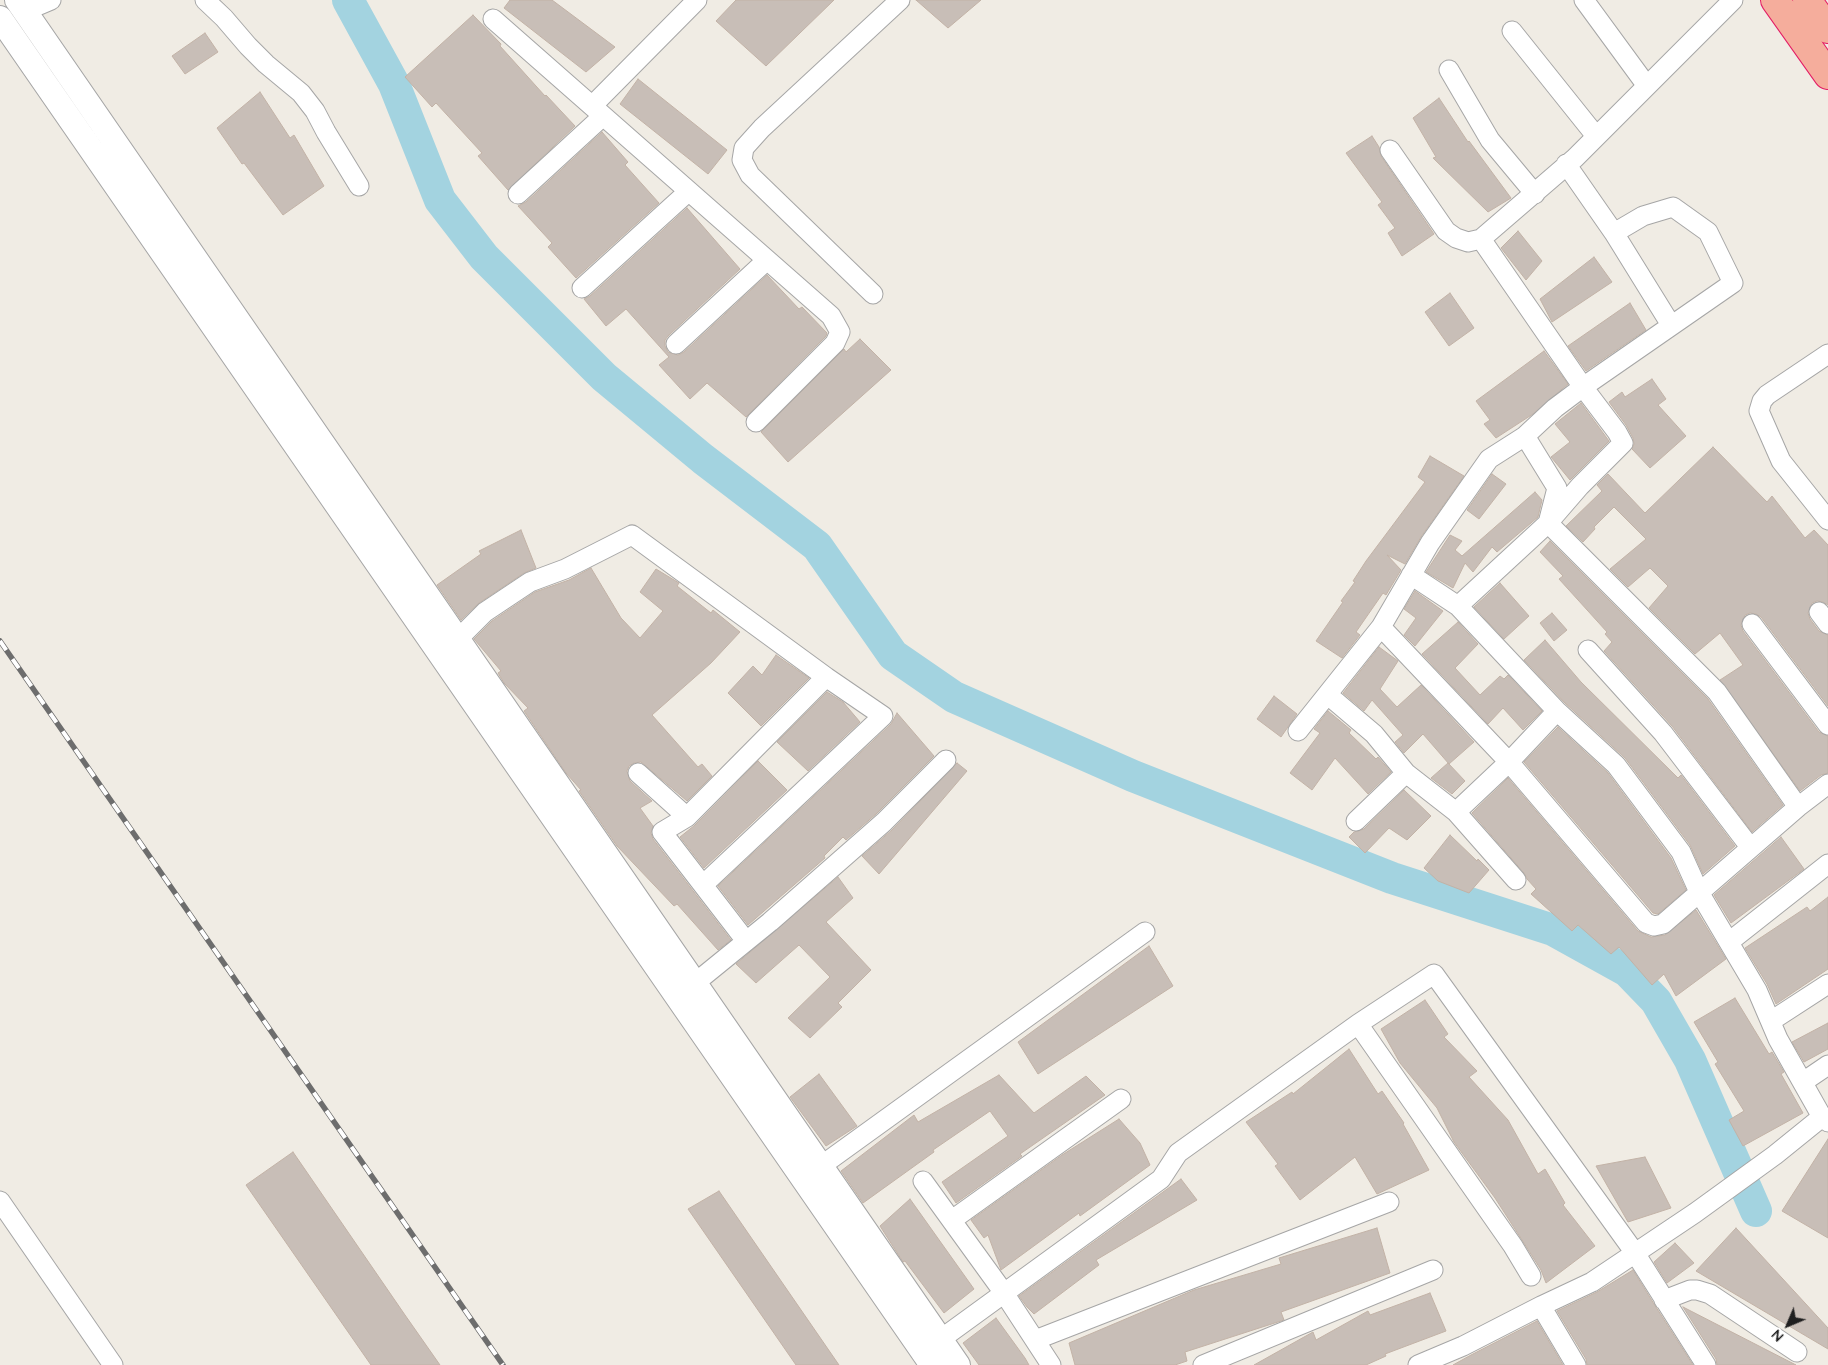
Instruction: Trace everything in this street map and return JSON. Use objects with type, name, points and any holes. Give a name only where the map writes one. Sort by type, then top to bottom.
[{"type":"highway","points":[[1775,0],[1828,76]]},
{"type":"highway","points":[[1807,0],[1828,30]]},
{"type":"street","points":[[51,0],[21,5],[958,1365]]},
{"type":"street","points":[[205,0],[266,64],[282,76],[306,99],[359,186]]},
{"type":"street","points":[[518,194],[597,111],[697,0]]},
{"type":"street","points":[[872,294],[750,175],[742,160],[744,148],[762,128],[900,0]]},
{"type":"street","points":[[1584,0],[1647,86]]},
{"type":"street","points":[[1390,150],[1446,231],[1456,238],[1468,242],[1481,239],[1575,158],[1733,0]]},
{"type":"street","points":[[0,18],[932,1365]]},
{"type":"street","points":[[493,20],[831,316],[840,332],[835,343],[756,422]]},
{"type":"street","points":[[1512,31],[1596,136]]},
{"type":"street","points":[[1449,70],[1490,140],[1535,194]]},
{"type":"street","points":[[1566,164],[1614,233],[1671,325]]},
{"type":"street","points":[[582,288],[689,191]]},
{"type":"street","points":[[1298,731],[1381,627],[1430,543],[1489,459],[1525,436],[1554,408],[1583,387],[1733,283],[1708,232],[1673,207],[1643,216],[1614,233]]},
{"type":"street","points":[[1458,606],[1548,523],[1580,486],[1623,443],[1481,239]]},
{"type":"street","points":[[676,344],[767,260]]},
{"type":"street","points":[[1828,354],[1767,395],[1762,401],[1759,411],[1781,461],[1828,520]]},
{"type":"street","points":[[1525,436],[1558,488],[1548,523]]},
{"type":"street","points":[[1548,523],[1717,692],[1798,807]]},
{"type":"street","points":[[458,639],[485,612],[530,582],[565,569],[632,535],[826,677],[884,716],[703,885]]},
{"type":"street","points":[[1411,574],[1458,606],[1557,711],[1616,765],[1681,852],[1699,892],[1757,990],[1778,1039],[1825,1120],[1695,1213],[1592,1282],[1541,1306],[1454,1358],[1418,1365]]},
{"type":"street","points":[[1752,624],[1828,725]]},
{"type":"street","points":[[1381,627],[1509,762],[1646,923],[1654,926],[1663,924],[1798,807],[1828,784]]},
{"type":"street","points":[[1588,650],[1663,733],[1750,848]]},
{"type":"street","points":[[746,942],[662,832],[687,817],[826,677]]},
{"type":"street","points":[[1328,695],[1374,734],[1406,773],[1456,812],[1516,880]]},
{"type":"street","points":[[1456,812],[1509,762],[1557,711]]},
{"type":"street","points":[[695,983],[746,942],[884,822],[946,760]]},
{"type":"street","points":[[638,772],[687,817]]},
{"type":"street","points":[[1356,821],[1406,773]]},
{"type":"street","points":[[1729,942],[1828,864]]},
{"type":"street","points":[[821,1166],[1145,932]]},
{"type":"street","points":[[941,1340],[1161,1179],[1178,1153],[1358,1024],[1434,974],[1635,1253],[1706,1365]]},
{"type":"street","points":[[1770,1021],[1828,984]]},
{"type":"street","points":[[1358,1024],[1513,1246],[1531,1276]]},
{"type":"street","points":[[1803,1082],[1828,1065]]},
{"type":"street","points":[[952,1220],[1122,1100]]},
{"type":"street","points":[[923,1181],[1004,1293],[1051,1365]]},
{"type":"street","points":[[0,1201],[113,1365]]},
{"type":"street","points":[[1035,1340],[1389,1202]]},
{"type":"street","points":[[1203,1365],[1433,1270]]},
{"type":"street","points":[[1664,1300],[1690,1290],[1698,1290],[1710,1294],[1797,1352]]},
{"type":"street","points":[[1541,1306],[1576,1365]]},
{"type":"building","points":[[510,0],[552,0],[615,47],[586,72],[504,8]]},
{"type":"building","points":[[736,0],[834,0],[766,66],[716,21]]},
{"type":"building","points":[[916,0],[981,0],[948,28]]},
{"type":"building","points":[[473,15],[501,44],[500,46],[545,96],[575,126],[508,190],[478,156],[482,153],[436,103],[432,107],[405,77]]},
{"type":"building","points":[[205,33],[218,52],[185,74],[172,56]]},
{"type":"building","points":[[638,79],[727,150],[708,174],[620,104]]},
{"type":"building","points":[[260,92],[290,138],[294,135],[324,186],[283,215],[244,163],[242,164],[217,128]]},
{"type":"building","points":[[1439,98],[1468,142],[1511,198],[1488,212],[1433,158],[1436,157],[1413,118]]},
{"type":"building","points":[[602,132],[628,162],[625,165],[659,203],[576,278],[548,247],[552,243],[518,206],[526,202]]},
{"type":"building","points":[[1372,136],[1379,147],[1381,156],[1434,234],[1402,256],[1388,233],[1395,228],[1378,205],[1382,202],[1346,153]]},
{"type":"building","points":[[687,208],[740,269],[668,336],[665,340],[665,346],[668,352],[678,355],[684,352],[767,275],[799,309],[802,307],[827,333],[746,417],[707,383],[690,399],[659,365],[669,357],[626,309],[606,326],[584,299],[590,296]]},
{"type":"building","points":[[1518,231],[1542,261],[1526,280],[1501,248]]},
{"type":"building","points":[[1594,257],[1612,282],[1552,322],[1540,299]]},
{"type":"building","points":[[1450,293],[1474,328],[1449,346],[1425,312]]},
{"type":"building","points":[[1630,303],[1646,330],[1586,371],[1568,346]]},
{"type":"building","points":[[860,339],[891,370],[788,462],[761,432],[844,349],[846,352]]},
{"type":"building","points":[[1544,351],[1568,384],[1533,414],[1496,438],[1484,424],[1490,420],[1476,401]]},
{"type":"building","points":[[1652,379],[1666,399],[1658,405],[1686,436],[1650,468],[1632,449],[1634,444],[1633,438],[1609,402],[1622,392],[1625,397]]},
{"type":"building","points":[[1581,403],[1609,441],[1570,480],[1551,457],[1570,442],[1555,424]]},
{"type":"building","points":[[1713,447],[1767,502],[1772,496],[1805,538],[1814,530],[1828,545],[1828,605],[1817,601],[1812,603],[1808,613],[1819,631],[1828,635],[1828,706],[1761,617],[1750,613],[1745,615],[1741,625],[1743,631],[1819,732],[1828,736],[1828,773],[1821,775],[1800,791],[1720,680],[1743,665],[1720,633],[1695,654],[1649,608],[1668,586],[1650,568],[1628,587],[1610,569],[1646,539],[1614,507],[1594,527],[1595,529],[1583,542],[1566,526],[1602,491],[1597,485],[1608,474],[1645,513]]},
{"type":"building","points":[[1430,456],[1464,476],[1421,537],[1405,564],[1387,555],[1401,570],[1386,595],[1383,593],[1356,632],[1360,635],[1342,658],[1316,641],[1343,602],[1341,601],[1355,582],[1353,581],[1366,561],[1425,482],[1418,477]]},
{"type":"building","points":[[1492,474],[1506,484],[1479,519],[1467,510]]},
{"type":"building","points":[[1535,492],[1542,500],[1538,517],[1497,552],[1492,547],[1473,572],[1465,563],[1453,588],[1426,572],[1450,535],[1462,541],[1455,550],[1462,556]]},
{"type":"building","points":[[521,530],[536,568],[524,573],[479,603],[461,620],[437,585],[481,554],[479,551]]},
{"type":"building","points":[[1550,541],[1708,699],[1783,805],[1752,832],[1672,726],[1604,651],[1612,642],[1605,634],[1607,632],[1559,579],[1563,576],[1540,552]]},
{"type":"building","points":[[591,568],[621,618],[640,638],[663,611],[640,592],[656,569],[679,583],[677,586],[711,613],[713,610],[740,632],[711,663],[652,715],[698,767],[702,764],[712,776],[687,801],[641,762],[629,766],[627,771],[630,781],[652,801],[640,808],[653,826],[651,833],[653,839],[731,940],[718,950],[677,904],[674,906],[617,846],[579,791],[581,790],[566,773],[524,711],[528,708],[504,683],[498,673],[501,671],[474,639],[492,621],[535,592],[569,580]]},
{"type":"building","points":[[1500,583],[1529,616],[1504,639],[1474,607]]},
{"type":"building","points":[[1415,591],[1443,611],[1415,646],[1404,635],[1416,618],[1404,609]]},
{"type":"building","points":[[1552,613],[1567,630],[1554,641],[1540,623]]},
{"type":"building","points":[[1458,622],[1478,644],[1455,668],[1480,695],[1500,676],[1504,679],[1508,675],[1542,711],[1523,730],[1503,708],[1488,724],[1422,654]]},
{"type":"building","points":[[1545,640],[1581,682],[1678,778],[1681,775],[1735,846],[1703,874],[1690,845],[1625,758],[1565,703],[1524,660]]},
{"type":"building","points":[[1379,647],[1398,661],[1380,689],[1397,707],[1421,685],[1474,742],[1449,764],[1423,734],[1404,753],[1395,742],[1403,735],[1372,700],[1364,711],[1343,693]]},
{"type":"building","points":[[776,655],[809,678],[761,726],[728,693],[753,666],[762,675]]},
{"type":"building","points":[[827,692],[843,702],[860,722],[808,771],[777,742]]},
{"type":"building","points":[[1274,696],[1297,714],[1281,737],[1257,719]]},
{"type":"building","points":[[1328,711],[1351,730],[1349,733],[1376,759],[1378,757],[1391,772],[1368,794],[1335,758],[1312,790],[1290,773],[1320,733],[1314,729]]},
{"type":"building","points":[[897,713],[934,756],[876,814],[846,840],[843,837],[824,856],[825,858],[748,925],[718,886],[891,724]]},
{"type":"building","points":[[1558,727],[1608,773],[1671,858],[1686,890],[1658,914],[1653,913],[1524,762]]},
{"type":"building","points":[[758,761],[787,790],[704,868],[680,837],[695,825]]},
{"type":"building","points":[[957,763],[967,771],[879,874],[862,856],[892,830]]},
{"type":"building","points":[[1448,763],[1465,781],[1452,794],[1431,778]]},
{"type":"building","points":[[1508,778],[1638,931],[1651,937],[1665,935],[1696,910],[1726,959],[1676,996],[1664,974],[1652,985],[1619,947],[1611,954],[1578,925],[1572,931],[1531,894],[1536,889],[1472,813]]},
{"type":"building","points":[[1404,790],[1431,816],[1407,840],[1389,828],[1365,853],[1349,837],[1354,832],[1364,829]]},
{"type":"building","points":[[1450,835],[1489,870],[1469,893],[1438,881],[1424,868]]},
{"type":"building","points":[[1781,837],[1804,869],[1731,923],[1714,895]]},
{"type":"building","points":[[838,877],[853,898],[826,922],[871,970],[838,1003],[842,1007],[810,1038],[788,1018],[830,977],[799,945],[756,983],[736,964]]},
{"type":"building","points":[[1828,897],[1828,969],[1776,1004],[1767,984],[1745,948],[1807,907],[1810,911]]},
{"type":"building","points":[[1149,946],[1173,986],[1038,1074],[1018,1042]]},
{"type":"building","points":[[1735,998],[1769,1054],[1772,1052],[1784,1072],[1781,1074],[1803,1113],[1743,1146],[1729,1120],[1744,1111],[1715,1064],[1718,1062],[1694,1022]]},
{"type":"building","points":[[1425,1000],[1448,1034],[1444,1037],[1477,1071],[1469,1077],[1508,1120],[1538,1174],[1545,1169],[1565,1203],[1563,1205],[1595,1246],[1546,1283],[1541,1270],[1495,1198],[1454,1142],[1437,1108],[1400,1063],[1381,1029]]},
{"type":"building","points":[[1828,1023],[1828,1049],[1804,1062],[1792,1042]]},
{"type":"building","points":[[1349,1049],[1378,1094],[1382,1091],[1404,1123],[1429,1170],[1377,1194],[1355,1157],[1300,1200],[1275,1166],[1278,1164],[1246,1122],[1292,1092],[1293,1094]]},
{"type":"building","points":[[819,1074],[857,1126],[826,1146],[790,1097]]},
{"type":"building","points":[[999,1075],[1034,1113],[1086,1076],[1105,1095],[1020,1154],[1022,1156],[956,1203],[942,1182],[1008,1136],[990,1111],[933,1150],[934,1152],[863,1203],[841,1171],[914,1115],[918,1122]]},
{"type":"building","points":[[1119,1119],[1140,1143],[1150,1165],[1080,1216],[1079,1213],[1001,1270],[988,1235],[984,1238],[971,1220],[1062,1155]]},
{"type":"building","points":[[1828,1139],[1828,1238],[1782,1211]]},
{"type":"building","points":[[293,1152],[440,1365],[371,1365],[246,1185]]},
{"type":"building","points":[[1645,1157],[1671,1208],[1628,1222],[1596,1166]]},
{"type":"building","points":[[1181,1179],[1197,1200],[1096,1260],[1099,1265],[1034,1314],[1027,1307],[1019,1296]]},
{"type":"building","points":[[719,1191],[839,1365],[796,1365],[688,1209]]},
{"type":"building","points":[[910,1199],[974,1289],[944,1313],[905,1261],[903,1262],[880,1226]]},
{"type":"building","points":[[1377,1228],[1390,1273],[1281,1312],[1284,1320],[1185,1352],[1187,1361],[1175,1365],[1075,1365],[1069,1343],[1194,1290],[1281,1264],[1279,1258]]},
{"type":"building","points":[[1736,1228],[1828,1328],[1828,1349],[1696,1271]]},
{"type":"building","points":[[1675,1243],[1694,1263],[1667,1283],[1654,1262]]},
{"type":"building","points":[[1633,1270],[1693,1365],[1587,1365],[1586,1359],[1557,1311],[1597,1292]]},
{"type":"building","points":[[1430,1293],[1446,1331],[1385,1354],[1386,1356],[1366,1365],[1254,1365],[1313,1332],[1316,1340],[1368,1311],[1370,1315]]},
{"type":"building","points":[[1683,1307],[1796,1365],[1717,1365],[1716,1359]]},
{"type":"building","points":[[996,1318],[1029,1365],[979,1365],[963,1343]]},
{"type":"building","points":[[1537,1321],[1563,1365],[1453,1365],[1471,1355]]},
{"type":"waterway","points":[[348,0],[394,84],[440,200],[484,257],[604,377],[703,459],[817,546],[893,655],[954,697],[1133,776],[1392,878],[1553,930],[1627,971],[1656,1001],[1690,1060],[1756,1211]]},
{"type":"railway","points":[[0,641],[503,1365]]}]
